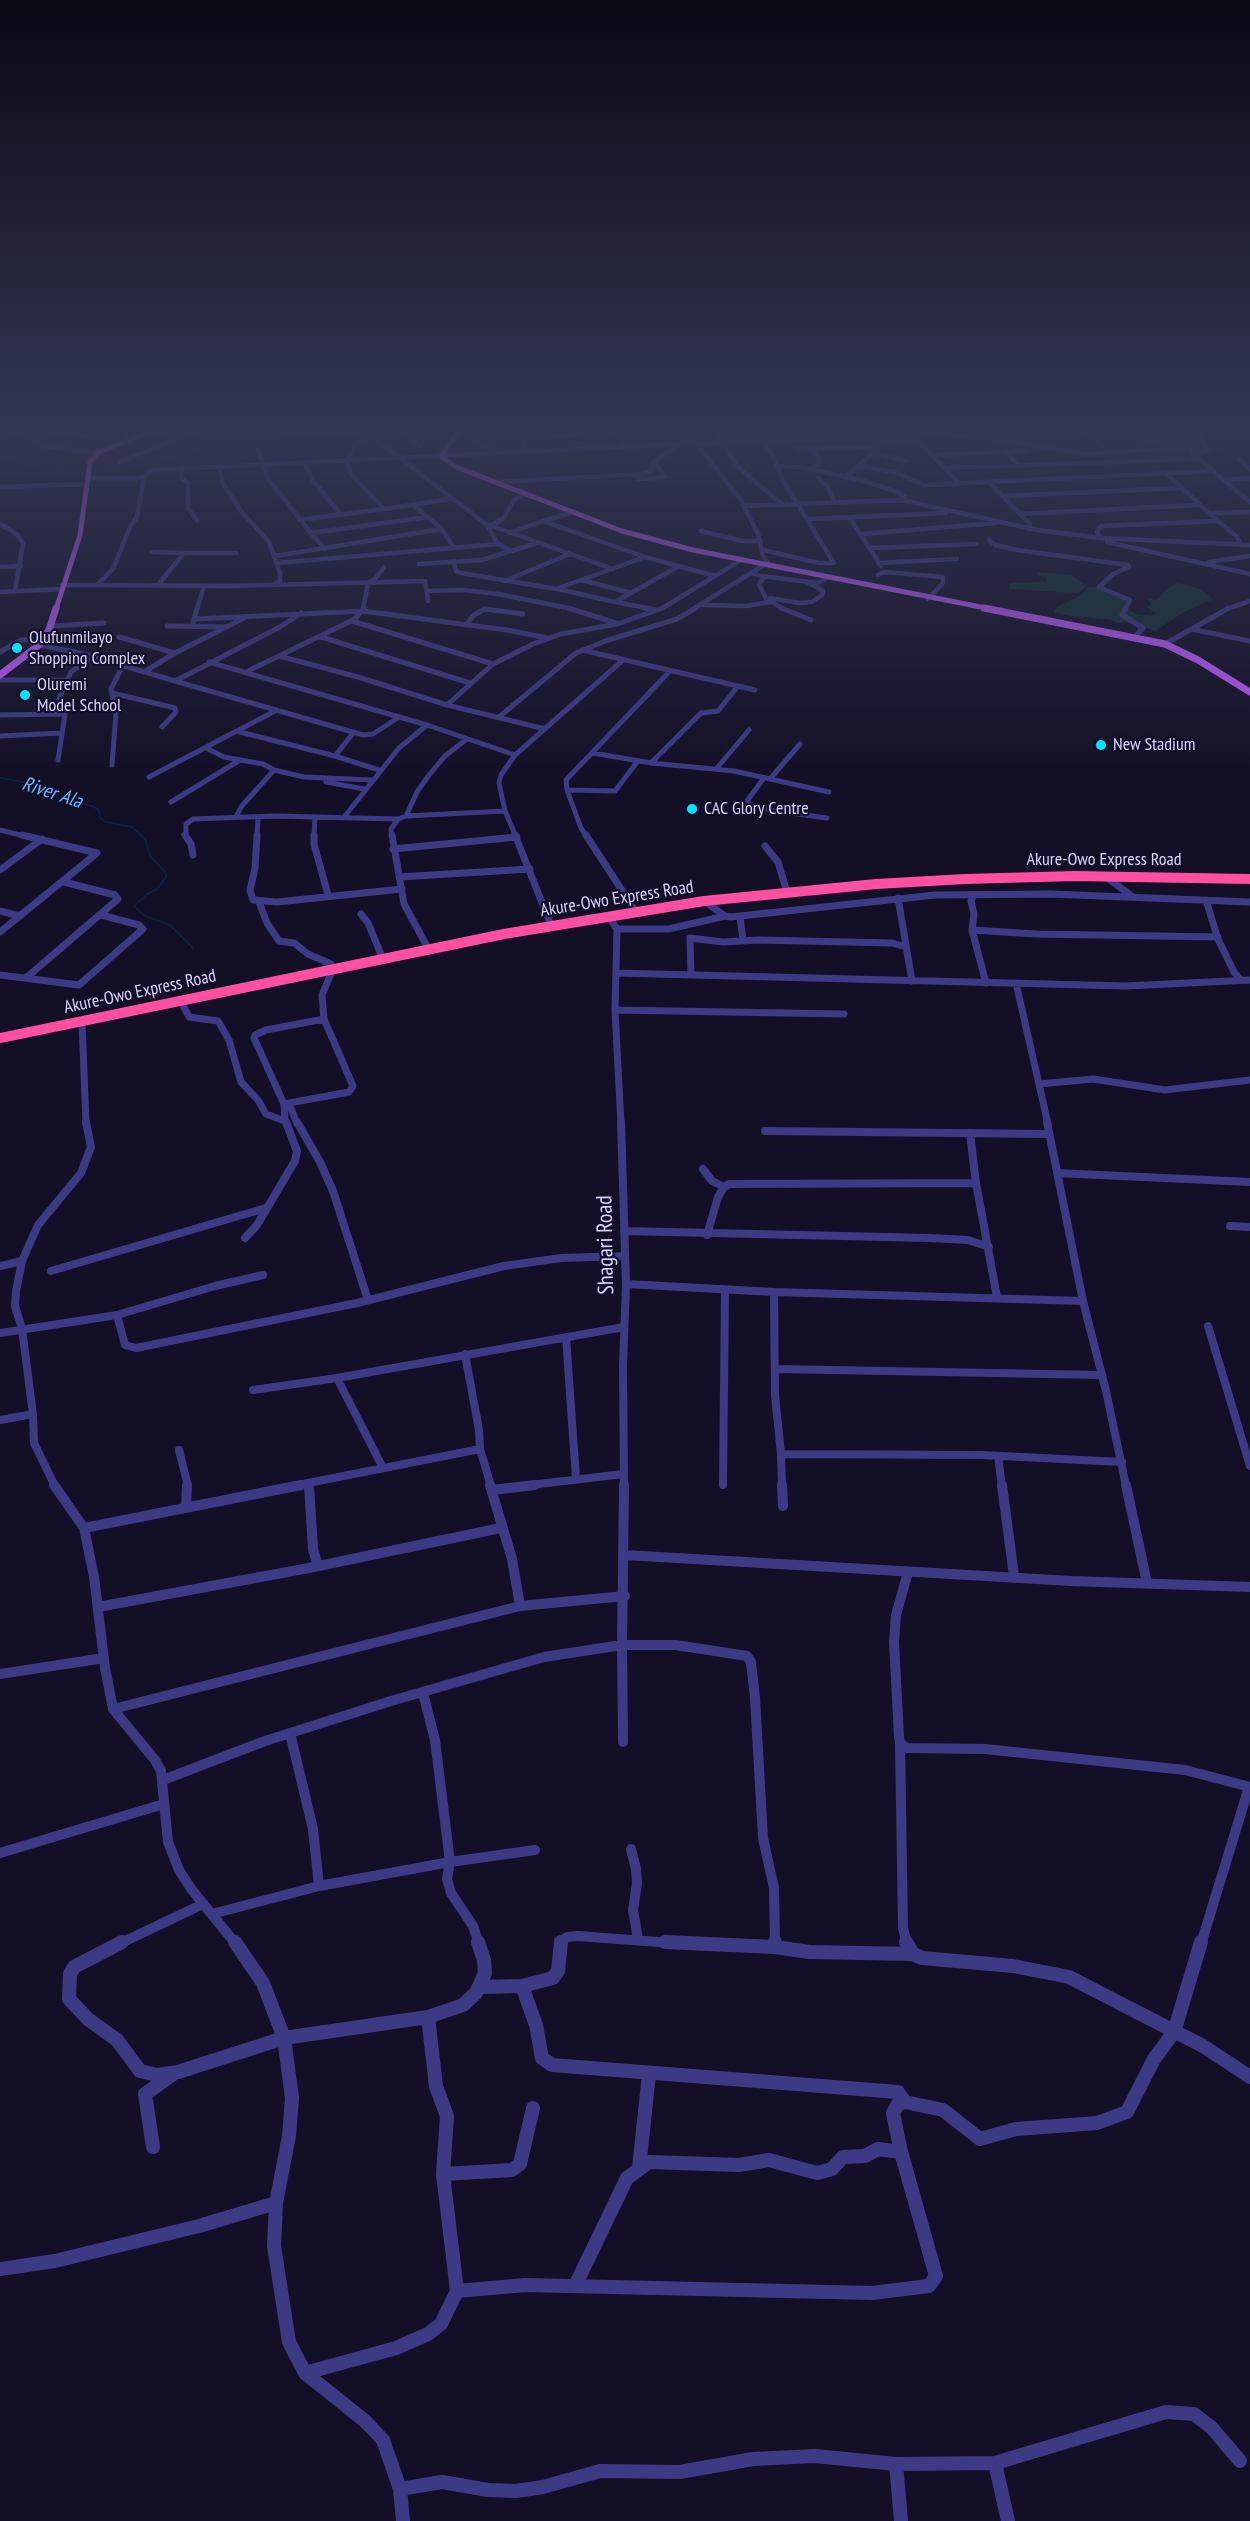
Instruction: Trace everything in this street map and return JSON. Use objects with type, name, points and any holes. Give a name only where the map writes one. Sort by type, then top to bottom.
[{"type":"highway","name":"Akure-Owo Express Road","points":[[0,1038],[551,926],[704,902],[787,892],[936,880],[1105,876],[1250,879]]},
{"type":"main road","points":[[0,675],[39,645],[44,638],[51,626],[76,547]]},
{"type":"main road","points":[[680,547],[928,599],[1165,644],[1198,660],[1250,692]]},
{"type":"street","points":[[15,591],[23,554],[22,547]]},
{"type":"street","points":[[97,585],[113,569],[122,547]]},
{"type":"street","points":[[270,547],[275,556],[280,580],[274,585]]},
{"type":"street","points":[[275,556],[339,547]]},
{"type":"street","points":[[277,563],[469,547]]},
{"type":"street","points":[[503,547],[511,551]]},
{"type":"street","points":[[419,564],[482,560],[525,547]]},
{"type":"street","points":[[548,547],[613,569]]},
{"type":"street","points":[[616,547],[715,576]]},
{"type":"street","points":[[499,717],[582,650],[665,625],[767,566],[762,547]]},
{"type":"street","points":[[763,553],[833,564],[826,547]]},
{"type":"street","points":[[884,572],[870,548],[906,547]]},
{"type":"street","points":[[1002,547],[1128,565],[1129,567],[1113,574],[1099,587],[1104,591],[1131,600],[1122,615],[1143,628],[1134,638]]},
{"type":"street","points":[[1132,547],[1250,574]]},
{"type":"street","points":[[151,552],[236,553]]},
{"type":"street","points":[[158,585],[184,553]]},
{"type":"street","points":[[447,705],[493,664],[547,638],[617,624],[658,611],[744,561],[758,560],[763,553]]},
{"type":"street","points":[[503,581],[570,554]]},
{"type":"street","points":[[1204,563],[1250,556]]},
{"type":"street","points":[[556,589],[645,557]]},
{"type":"street","points":[[878,563],[957,559]]},
{"type":"street","points":[[454,562],[458,572],[556,589],[658,611]]},
{"type":"street","points":[[0,567],[21,566]]},
{"type":"street","points":[[615,602],[679,566]]},
{"type":"street","points":[[368,583],[375,579],[384,567]]},
{"type":"street","points":[[878,575],[884,572],[944,577],[943,583],[928,599]]},
{"type":"street","points":[[753,573],[820,583],[828,578]]},
{"type":"street","points":[[762,576],[763,579],[759,584],[768,600],[811,620]]},
{"type":"street","points":[[582,580],[631,593]]},
{"type":"street","points":[[0,592],[97,585],[204,586],[425,582],[428,601]]},
{"type":"street","points":[[702,605],[746,606],[768,600],[812,602],[822,595],[823,591],[807,582]]},
{"type":"street","points":[[246,672],[352,621],[363,612],[368,583]]},
{"type":"street","points":[[192,626],[196,619],[204,586]]},
{"type":"street","points":[[427,591],[463,590],[498,594],[565,607],[617,624]]},
{"type":"street","points":[[1165,644],[1233,606],[1248,602]]},
{"type":"street","points":[[466,625],[474,615],[485,609],[523,614]]},
{"type":"street","points":[[196,619],[363,612],[547,638]]},
{"type":"street","points":[[175,681],[280,627],[301,613]]},
{"type":"street","points":[[144,672],[175,653],[247,616]]},
{"type":"street","points":[[352,621],[493,664]]},
{"type":"street","points":[[51,626],[104,623]]},
{"type":"street","points":[[167,626],[227,627]]},
{"type":"street","points":[[1191,629],[1250,641]]},
{"type":"street","points":[[119,637],[175,653]]},
{"type":"street","points":[[321,637],[470,683]]},
{"type":"street","points":[[0,652],[21,640],[44,638]]},
{"type":"street","points":[[39,645],[123,665],[363,735],[373,734],[399,717]]},
{"type":"street","points":[[582,650],[755,690]]},
{"type":"street","points":[[279,656],[358,677],[447,705],[545,729]]},
{"type":"street","points":[[59,699],[75,668],[92,657]]},
{"type":"street","points":[[551,926],[530,869],[505,812],[499,783],[501,775],[515,755],[622,661]]},
{"type":"street","points":[[209,662],[427,725],[515,755]]},
{"type":"street","points":[[112,765],[116,713],[112,686],[123,665]]},
{"type":"street","points":[[636,912],[581,828],[567,790],[568,776],[593,753],[670,671]]},
{"type":"street","points":[[0,680],[67,681]]},
{"type":"street","points":[[651,764],[701,713],[718,711],[738,686]]},
{"type":"street","points":[[112,693],[175,708],[176,712],[162,727]]},
{"type":"street","points":[[149,777],[277,710]]},
{"type":"street","points":[[0,715],[63,713],[66,716],[58,760]]},
{"type":"street","points":[[345,816],[379,770],[404,743],[427,725]]},
{"type":"street","points":[[717,768],[749,730]]},
{"type":"street","points":[[236,731],[335,756],[379,770]]},
{"type":"street","points":[[335,756],[354,732]]},
{"type":"street","points":[[0,736],[62,733]]},
{"type":"street","points":[[406,816],[417,792],[429,775],[467,739]]},
{"type":"street","points":[[800,744],[754,790],[747,803],[774,811],[827,818]]},
{"type":"street","points":[[206,748],[224,757],[263,764],[274,770],[364,789]]},
{"type":"street","points":[[593,753],[651,764],[717,768],[829,792]]},
{"type":"street","points":[[171,802],[240,760]]},
{"type":"street","points":[[567,790],[615,790],[637,762]]},
{"type":"street","points":[[236,817],[241,807],[274,770]]},
{"type":"street","points":[[308,777],[372,780]]},
{"type":"street","points":[[193,855],[192,844],[185,835],[188,822],[196,819],[345,816],[398,819],[406,816],[505,812]]},
{"type":"street","points":[[258,817],[255,868],[250,896],[259,902],[267,923],[279,941],[294,943],[308,954],[328,961],[333,969],[322,995],[324,1019],[353,1089],[287,1103]]},
{"type":"street","points":[[315,817],[314,844],[328,895]]},
{"type":"street","points":[[375,819],[382,821],[391,829]]},
{"type":"street","points":[[398,819],[391,829],[405,910],[429,950]]},
{"type":"street","points":[[0,830],[97,853],[0,932]]},
{"type":"street","points":[[393,849],[517,837]]},
{"type":"street","points":[[0,870],[42,839]]},
{"type":"street","points":[[765,846],[778,862],[787,892]]},
{"type":"street","points":[[399,877],[530,869]]},
{"type":"street","points":[[1105,876],[1133,897]]},
{"type":"street","points":[[26,978],[118,899],[118,896],[63,882]]},
{"type":"street","points":[[259,902],[402,889]]},
{"type":"street","points":[[608,916],[617,932],[685,927],[725,916],[740,917],[898,898],[1051,894],[1250,902]]},
{"type":"street","points":[[974,895],[971,901],[974,914],[972,930],[986,983]]},
{"type":"street","points":[[898,898],[912,981]]},
{"type":"street","points":[[1206,900],[1218,937],[1234,972],[1241,980]]},
{"type":"street","points":[[704,902],[725,916]]},
{"type":"street","points":[[0,911],[20,916]]},
{"type":"street","points":[[361,914],[368,923],[383,959]]},
{"type":"street","points":[[0,975],[79,985],[143,929],[139,925],[101,915]]},
{"type":"street","points":[[740,917],[743,940]]},
{"type":"street","points":[[685,927],[690,938],[691,975]]},
{"type":"street","points":[[972,930],[1036,934],[1218,937]]},
{"type":"street","name":"Shagari Road","points":[[617,932],[615,1010],[626,1284],[623,1742]]},
{"type":"street","points":[[892,943],[904,937]]},
{"type":"street","points":[[690,938],[723,942],[743,940],[892,943],[906,947]]},
{"type":"street","points":[[616,973],[1126,986],[1250,980]]},
{"type":"street","points":[[1016,983],[1083,1301],[1122,1462],[1147,1583]]},
{"type":"street","points":[[181,1001],[189,1017],[218,1021],[229,1040],[241,1082],[258,1100],[266,1114],[285,1121]]},
{"type":"street","points":[[615,1010],[844,1014]]},
{"type":"street","points":[[324,1019],[266,1030],[255,1035],[254,1038],[333,1191],[368,1300]]},
{"type":"street","points":[[82,1021],[86,1120],[90,1147],[81,1173],[38,1226],[22,1261],[15,1306],[22,1329],[33,1414],[34,1443],[55,1486],[84,1528],[94,1577],[113,1708],[124,1726],[155,1760],[163,1780],[168,1842],[179,1870],[239,1947],[263,1983],[284,2038],[292,2098],[289,2136],[276,2204],[274,2246],[289,2342],[304,2373],[365,2421],[382,2440],[393,2464],[400,2489],[403,2521]]},
{"type":"street","points":[[1039,1084],[1094,1079],[1165,1090],[1250,1080]]},
{"type":"street","points":[[245,1238],[257,1225],[297,1156],[294,1141],[285,1121],[287,1103]]},
{"type":"street","points":[[765,1131],[1049,1134]]},
{"type":"street","points":[[970,1133],[976,1183],[997,1297]]},
{"type":"street","points":[[703,1169],[712,1181],[724,1187]]},
{"type":"street","points":[[1057,1173],[1250,1182]]},
{"type":"street","points":[[706,1235],[710,1218],[724,1187],[729,1184],[763,1182],[976,1183]]},
{"type":"street","points":[[51,1271],[266,1208]]},
{"type":"street","points":[[1230,1226],[1250,1227]]},
{"type":"street","points":[[624,1231],[706,1235],[968,1240],[989,1247]]},
{"type":"street","points":[[968,1240],[987,1233]]},
{"type":"street","points":[[117,1315],[125,1345],[136,1348],[368,1300],[504,1266],[583,1256],[625,1256]]},
{"type":"street","points":[[0,1266],[22,1261]]},
{"type":"street","points":[[0,1333],[117,1315],[215,1286],[263,1275]]},
{"type":"street","points":[[626,1284],[774,1292],[1083,1301]]},
{"type":"street","points":[[723,1485],[725,1290]]},
{"type":"street","points":[[774,1292],[777,1369],[775,1395],[783,1506]]},
{"type":"street","points":[[1209,1326],[1250,1466]]},
{"type":"street","points":[[254,1389],[337,1378],[624,1327]]},
{"type":"street","points":[[566,1337],[576,1478]]},
{"type":"street","points":[[465,1354],[479,1430],[480,1449],[501,1528],[512,1559],[520,1606]]},
{"type":"street","points":[[777,1369],[1102,1375]]},
{"type":"street","points":[[337,1378],[383,1468]]},
{"type":"street","points":[[0,1420],[33,1414]]},
{"type":"street","points":[[84,1528],[480,1449]]},
{"type":"street","points":[[179,1450],[188,1487],[186,1507]]},
{"type":"street","points":[[781,1454],[998,1456],[1122,1462]]},
{"type":"street","points":[[998,1456],[1014,1576]]},
{"type":"street","points":[[492,1490],[623,1474]]},
{"type":"street","points":[[309,1484],[313,1549],[318,1566]]},
{"type":"street","points":[[98,1607],[318,1566],[501,1528]]},
{"type":"street","points":[[625,1555],[908,1572],[1250,1587]]},
{"type":"street","points":[[908,1572],[896,1615],[895,1662],[900,1743],[903,1928],[907,1945],[913,1954]]},
{"type":"street","points":[[113,1708],[520,1606],[624,1596]]},
{"type":"street","points":[[163,1780],[290,1733],[544,1657],[622,1645],[676,1645],[747,1656],[751,1662],[763,1838],[774,1888],[775,1947]]},
{"type":"street","points":[[0,1674],[104,1658]]},
{"type":"street","points":[[423,1693],[435,1740],[450,1862],[447,1879],[451,1893],[473,1926],[484,1960],[485,1973],[481,1987],[462,2005],[428,2017],[284,2038],[178,2072],[157,2075],[140,2071],[117,2040],[76,2008],[69,1999],[69,1982],[74,1967],[208,1909],[450,1862],[535,1850]]},
{"type":"street","points":[[290,1733],[313,1829],[319,1886]]},
{"type":"street","points":[[456,2291],[525,2285],[872,2293],[929,2286],[936,2277],[901,2152],[893,2113],[898,2104],[905,2102],[943,2110],[980,2139],[1023,2128],[1097,2123],[1127,2112],[1154,2059],[1174,2032],[1250,1787],[1185,1770],[985,1749],[907,1748],[900,1743]]},
{"type":"street","points":[[0,1853],[164,1804]]},
{"type":"street","points":[[631,1849],[637,1882],[633,1910],[638,1940]]},
{"type":"street","points":[[481,1987],[522,1986],[553,1978],[558,1971],[559,1944],[567,1937],[775,1947],[820,1952],[913,1954],[922,1958],[1013,1966],[1069,1977],[1229,2061],[1250,2077]]},
{"type":"street","points":[[522,1986],[536,2025],[542,2058],[566,2068],[754,2079],[898,2092],[905,2102]]},
{"type":"street","points":[[304,2373],[396,2348],[428,2334],[441,2324],[456,2291],[443,2174],[447,2116],[436,2086],[428,2017]]},
{"type":"street","points":[[153,2148],[145,2094],[178,2072]]},
{"type":"street","points":[[639,2168],[649,2074]]},
{"type":"street","points":[[443,2174],[512,2170],[520,2164],[533,2108]]},
{"type":"street","points":[[575,2286],[627,2178],[649,2162],[739,2165],[769,2160],[817,2173],[832,2169],[843,2157],[865,2156],[878,2149],[901,2152]]},
{"type":"street","points":[[0,2269],[56,2261],[199,2226],[276,2204]]},
{"type":"street","points":[[400,2489],[442,2482],[488,2490],[516,2491],[543,2487],[600,2471],[680,2472],[753,2459],[815,2456],[896,2464],[994,2463],[1166,2412],[1194,2414],[1212,2428],[1240,2461]]},
{"type":"street","points":[[994,2463],[1008,2521]]},
{"type":"street","points":[[896,2464],[901,2521]]},
{"type":"green space","points":[[1037,572],[1071,575],[1087,586],[1078,593],[1010,589],[1010,583],[1046,582],[1048,579],[1037,575]]},
{"type":"green space","points":[[1177,583],[1201,589],[1213,599],[1184,612],[1155,631],[1130,622],[1117,623],[1112,620],[1084,617],[1082,619],[1054,612],[1057,607],[1080,596],[1088,587],[1101,588],[1129,600],[1127,602],[1133,604],[1124,607],[1136,614],[1153,616],[1157,614],[1147,607],[1151,604],[1147,598],[1156,600],[1165,590]]},
{"type":"waterway","name":"River Ala","points":[[0,778],[23,782],[34,792],[89,805],[98,809],[100,818],[106,822],[132,827],[145,839],[150,856],[165,872],[166,877],[157,889],[147,894],[134,906],[145,916],[170,925],[193,948]]},
{"type":"place","name":"Olufunmilayo Shopping Complex","points":[[17,648]]},
{"type":"place","name":"Oluremi Model School","points":[[25,695]]},
{"type":"place","name":"New Stadium","points":[[1101,745]]},
{"type":"place","name":"CAC Glory Centre","points":[[692,809]]}]
